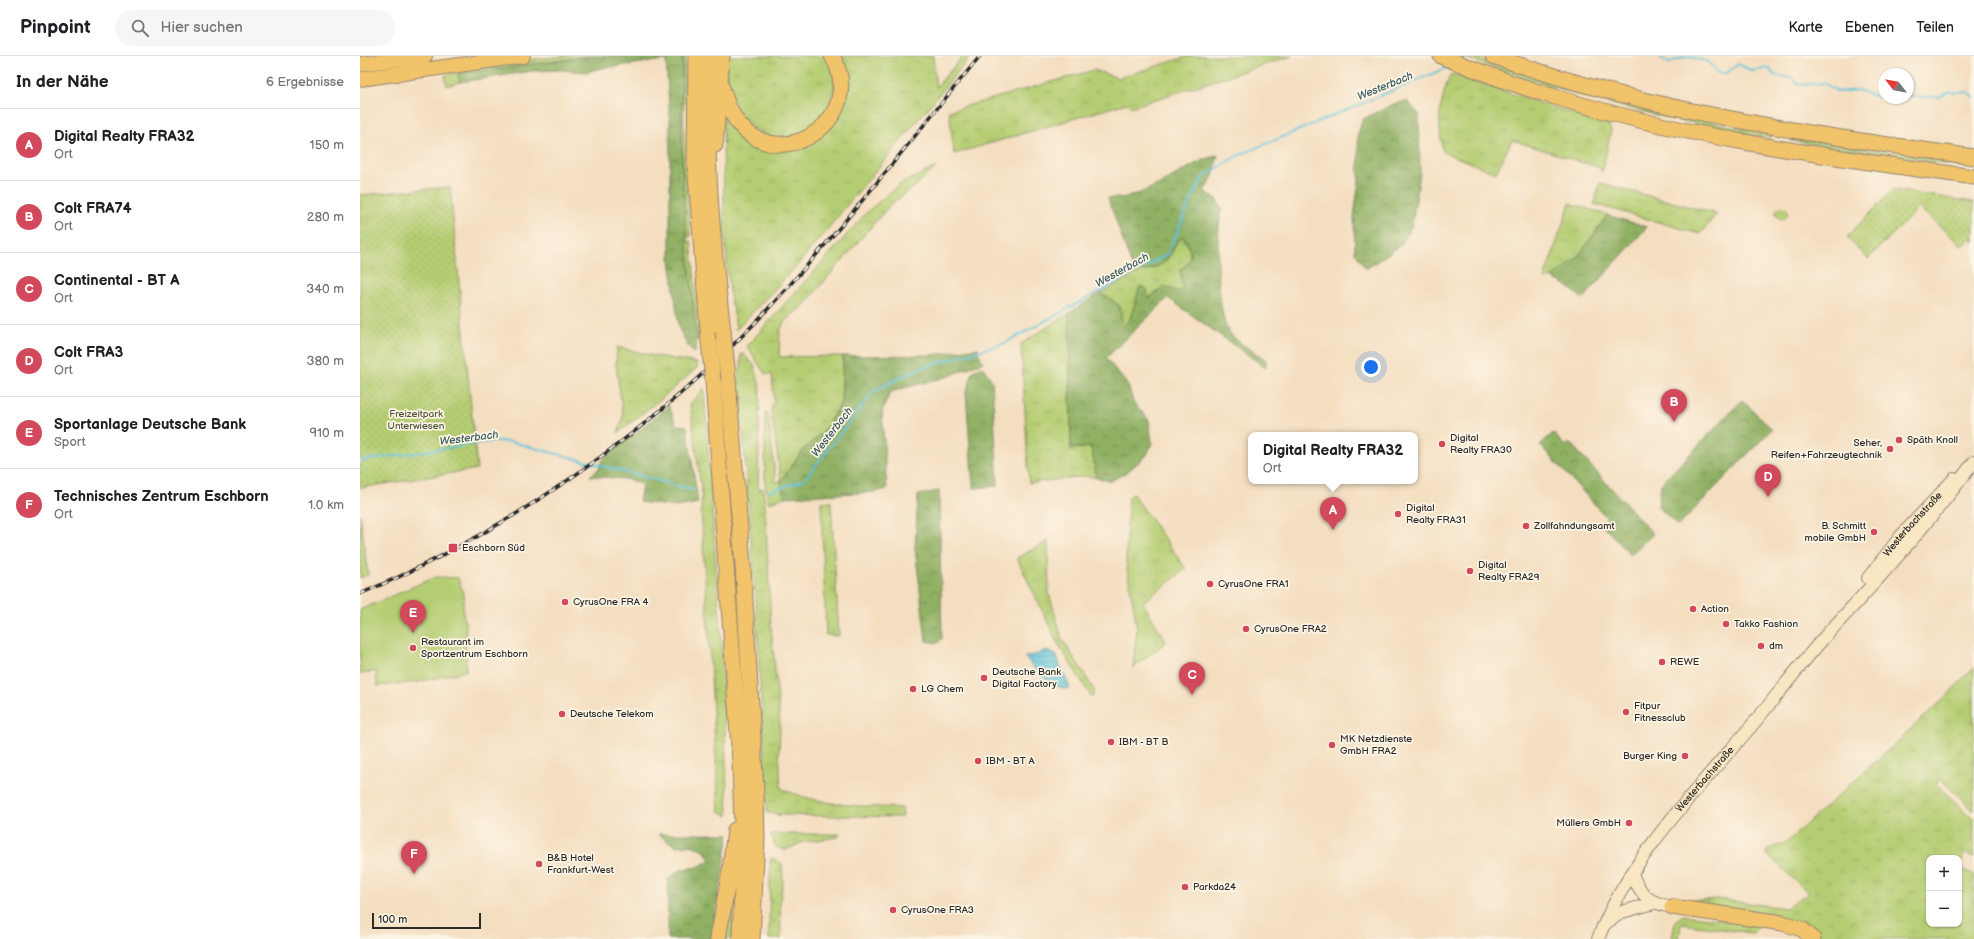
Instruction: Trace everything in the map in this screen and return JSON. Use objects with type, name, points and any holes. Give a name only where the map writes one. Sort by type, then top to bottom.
[{"type":"highway","points":[[360,64],[425,56]]},
{"type":"highway","points":[[360,79],[522,56]]},
{"type":"highway","points":[[696,56],[696,163],[740,761],[743,858],[740,939]]},
{"type":"highway","points":[[709,56],[706,126],[709,195],[727,368],[748,644],[757,839],[761,870],[761,939]]},
{"type":"highway","points":[[709,195],[722,56]]},
{"type":"highway","points":[[720,82],[728,107],[739,124],[746,131],[759,139],[774,143],[793,143],[808,138],[820,130],[830,119],[837,106],[840,96],[840,76],[832,56]]},
{"type":"highway","points":[[1493,56],[1606,91],[1680,109],[1793,131],[1974,157]]},
{"type":"highway","points":[[1453,60],[1506,82],[1554,97],[1649,122],[1770,147],[1974,177]]},
{"type":"highway","points":[[718,939],[730,870],[740,761]]},
{"type":"highway","points":[[752,939],[757,839]]},
{"type":"highway","points":[[1672,907],[1783,923],[1802,929],[1813,939]]},
{"type":"main road","name":"Westerbachstraße","points":[[1598,939],[1603,924],[1632,875],[1657,838],[1829,632],[1901,536],[1939,494],[1974,461]]},
{"type":"main road","points":[[1632,875],[1644,896],[1654,904]]},
{"type":"main road","points":[[1603,924],[1622,912],[1654,904],[1672,907]]},
{"type":"green space","points":[[561,56],[594,56],[458,74],[460,82],[447,86],[445,75],[520,61]]},
{"type":"green space","points":[[594,56],[683,56],[681,92],[682,163],[697,340],[695,353],[688,346],[679,329],[670,259],[670,123],[666,60],[602,68],[586,72],[561,70],[533,71],[460,82],[458,74]]},
{"type":"green space","points":[[726,56],[826,56],[832,64],[836,96],[811,133],[775,140],[741,121],[727,84]]},
{"type":"green space","points":[[837,56],[933,56],[936,87],[963,56],[971,56],[800,262],[736,330],[733,305],[731,305],[724,230],[723,111],[765,147],[829,129]]},
{"type":"green space","points":[[1189,56],[1292,56],[1131,107],[1127,103],[954,154],[949,111],[1094,70],[1118,78]]},
{"type":"green space","points":[[1461,56],[1473,56],[1559,86],[1641,108],[1771,134],[1770,138],[1691,123],[1614,104],[1537,82]]},
{"type":"green space","points":[[683,57],[686,57],[684,123],[690,237],[686,237],[682,150]]},
{"type":"green space","points":[[1451,74],[1609,125],[1611,131],[1602,172],[1600,168],[1512,140],[1496,173],[1443,152],[1440,131],[1440,112]]},
{"type":"green space","points":[[1407,101],[1419,114],[1420,174],[1412,225],[1402,244],[1366,269],[1355,252],[1354,216],[1359,181],[1358,134],[1363,119],[1394,104]]},
{"type":"green space","points":[[1792,138],[1974,164],[1974,168],[1791,141]]},
{"type":"green space","points":[[1218,155],[1213,176],[1204,191],[1216,199],[1222,209],[1218,234],[1218,272],[1225,323],[1232,336],[1266,360],[1266,368],[1168,298],[1106,358],[1128,385],[1133,402],[1149,420],[1152,443],[1147,455],[1127,472],[1111,481],[1097,478],[1091,447],[1071,449],[1069,313],[1099,294],[1108,297],[1119,305],[1123,326],[1130,319],[1140,286],[1146,288],[1149,298],[1164,287],[1178,291],[1183,289],[1180,269],[1188,263],[1190,259],[1190,250],[1183,237],[1177,241],[1166,261],[1155,268],[1142,271],[1132,266],[1108,198],[1127,197],[1139,193],[1162,183],[1195,164]]},
{"type":"green space","points":[[936,167],[913,188],[889,206],[804,305],[785,321],[780,330],[779,357],[843,356],[841,402],[823,432],[803,450],[781,481],[771,410],[774,401],[772,374],[765,374],[747,346],[869,210],[899,185]]},
{"type":"green space","points":[[1600,183],[1717,214],[1700,234],[1594,204]]},
{"type":"green space","name":"Freizeitpark Unterwiesen","points":[[450,187],[477,469],[360,488],[360,195]]},
{"type":"green space","points":[[1893,190],[1974,202],[1974,242],[1970,239],[1962,246],[1919,208],[1868,259],[1847,237]]},
{"type":"green space","points":[[1570,203],[1607,215],[1572,263],[1563,271],[1544,279]]},
{"type":"green space","points":[[1784,207],[1787,208],[1787,218],[1780,219],[1777,218],[1776,211],[1777,208]]},
{"type":"green space","points":[[1607,215],[1647,227],[1583,299],[1563,283],[1552,278],[1579,256]]},
{"type":"green space","points":[[1183,237],[1188,246],[1190,258],[1185,266],[1180,269],[1183,289],[1178,292],[1164,287],[1149,298],[1140,286],[1130,319],[1123,327],[1121,316],[1116,306],[1109,299],[1099,294],[1142,271],[1155,268],[1171,255],[1177,241]]},
{"type":"green space","points":[[687,241],[691,241],[700,339],[697,340]]},
{"type":"green space","points":[[1069,313],[1071,449],[1091,447],[1097,478],[1087,476],[1029,483],[1021,344]]},
{"type":"green space","points":[[617,347],[650,355],[698,363],[697,368],[618,433],[623,416],[616,365]]},
{"type":"green space","points":[[979,348],[977,350],[983,362],[949,376],[890,392],[882,412],[887,489],[874,492],[784,497],[781,481],[803,450],[823,432],[841,402],[843,356],[932,355]]},
{"type":"green space","points":[[743,353],[754,365],[760,387],[758,489],[763,488],[765,506],[771,626],[780,723],[779,756],[781,788],[795,794],[825,802],[855,806],[902,808],[903,817],[777,815],[780,814],[767,813],[755,590],[740,400],[743,400],[743,397],[740,398],[738,371],[741,369],[741,354]]},
{"type":"green space","points":[[983,367],[992,381],[998,486],[973,488],[966,393],[973,371]]},
{"type":"green space","points":[[704,388],[722,653],[728,816],[719,811],[701,511],[702,495],[690,404]]},
{"type":"green space","points":[[1742,400],[1772,429],[1678,526],[1658,507],[1661,484]]},
{"type":"green space","points":[[669,406],[676,425],[687,426],[698,503],[677,507],[639,502],[642,484],[626,479],[590,476],[599,469],[602,460]]},
{"type":"green space","points":[[765,413],[768,414],[776,482],[781,481],[784,497],[769,503],[765,484]]},
{"type":"green space","points":[[1553,433],[1565,446],[1570,443],[1653,534],[1630,555],[1601,523],[1607,518],[1540,445]]},
{"type":"green space","points":[[939,491],[942,639],[938,643],[926,641],[915,548],[918,495]]},
{"type":"green space","points":[[1133,494],[1186,569],[1143,602],[1166,642],[1133,668],[1137,628],[1126,562],[1128,498]]},
{"type":"green space","points":[[821,502],[831,502],[839,636],[826,635]]},
{"type":"green space","points":[[360,514],[368,575],[360,578]]},
{"type":"green space","points":[[1048,541],[1049,593],[1062,639],[1095,691],[1092,698],[1057,642],[1017,558]]},
{"type":"green space","points":[[734,550],[738,594],[735,592],[732,551]]},
{"type":"green space","points":[[435,577],[458,578],[465,599],[463,601],[464,622],[466,622],[466,671],[418,682],[377,686],[376,671],[360,674],[360,610]]},
{"type":"green space","points":[[1974,667],[1974,811],[1940,779],[1936,784],[1974,819],[1974,857],[1965,853],[1962,860],[1962,855],[1926,855],[1926,927],[1962,927],[1962,869],[1974,876],[1974,939],[1822,939],[1811,927],[1680,901],[1718,899],[1786,908],[1809,893],[1765,853],[1772,847],[1785,844],[1945,698]]},
{"type":"green space","points":[[658,834],[729,834],[711,939],[668,939],[668,879],[682,869],[698,867],[710,860],[703,849],[689,845],[675,846]]},
{"type":"green space","points":[[770,834],[840,834],[838,837],[804,842],[785,850],[776,847]]},
{"type":"green space","points":[[773,858],[782,864],[783,881],[780,901],[781,939],[769,939],[770,859]]},
{"type":"green space","points":[[735,872],[732,939],[722,939]]},
{"type":"green space","points":[[1683,915],[1761,924],[1753,933],[1681,924],[1679,939],[1672,939],[1675,921]]},
{"type":"water","points":[[1045,650],[1056,655],[1070,688],[1064,689],[1051,683],[1033,667],[1025,657],[1038,654]]},
{"type":"waterway","name":"Westerbach","points":[[1465,59],[1471,56]]},
{"type":"waterway","points":[[1658,56],[1669,63],[1687,56],[1709,62],[1718,73],[1727,73],[1738,64],[1752,71],[1769,68],[1774,75],[1791,78],[1801,85],[1824,83],[1838,92],[1858,90],[1878,97]]},
{"type":"waterway","name":"Westerbach","points":[[770,491],[804,480],[874,391],[918,369],[1005,343],[1168,254],[1189,204],[1203,177],[1237,156],[1451,66]]},
{"type":"waterway","points":[[1914,97],[1940,97],[1949,92],[1968,92],[1974,97]]},
{"type":"waterway","name":"Westerbach","points":[[360,461],[495,441],[512,442],[694,490]]},
{"type":"railway","points":[[360,594],[413,570],[466,543],[518,513],[569,480],[665,407],[709,368],[781,295],[868,194],[980,56]]},
{"type":"place","name":"Colt FRA74","points":[[1674,422]]},
{"type":"place","name":"Späth Knoll","points":[[1899,440]]},
{"type":"place","name":"Digital Realty FRA30","points":[[1442,444]]},
{"type":"place","name":"Seher, Reifen+Fahrzeugtechnik","points":[[1890,449]]},
{"type":"place","name":"Colt FRA3","points":[[1768,497]]},
{"type":"place","name":"Digital Realty FRA31","points":[[1398,514]]},
{"type":"place","name":"Zollfahndungsamt","points":[[1526,526]]},
{"type":"place","name":"Digital Realty FRA32","points":[[1333,530]]},
{"type":"place","name":"B. Schmitt mobile GmbH","points":[[1874,532]]},
{"type":"place","name":"Eschborn Süd","points":[[453,548]]},
{"type":"place","name":"Digital Realty FRA29","points":[[1470,571]]},
{"type":"place","name":"CyrusOne FRA1","points":[[1210,584]]},
{"type":"place","name":"CyrusOne FRA 4","points":[[565,602]]},
{"type":"place","name":"Action","points":[[1693,609]]},
{"type":"place","name":"Takko Fashion","points":[[1726,624]]},
{"type":"place","name":"CyrusOne FRA2","points":[[1246,629]]},
{"type":"place","name":"Sportanlage Deutsche Bank","points":[[413,633]]},
{"type":"place","name":"dm","points":[[1761,646]]},
{"type":"place","name":"Restaurant im Sportzentrum Eschborn","points":[[413,648]]},
{"type":"place","name":"REWE","points":[[1662,662]]},
{"type":"place","name":"Deutsche Bank Digital Factory","points":[[984,678]]},
{"type":"place","name":"LG Chem","points":[[913,689]]},
{"type":"place","name":"Continental - BT A","points":[[1192,695]]},
{"type":"place","name":"Fitpur Fitnessclub","points":[[1626,712]]},
{"type":"place","name":"Deutsche Telekom","points":[[562,714]]},
{"type":"place","name":"IBM - BT B","points":[[1111,742]]},
{"type":"place","name":"MK Netzdienste GmbH FRA2","points":[[1332,745]]},
{"type":"place","name":"Burger King","points":[[1685,756]]},
{"type":"place","name":"IBM - BT A","points":[[978,761]]},
{"type":"place","name":"Müllers GmbH","points":[[1629,823]]},
{"type":"place","name":"B&B Hotel Frankfurt-West","points":[[539,864]]},
{"type":"place","name":"Technisches Zentrum Eschborn","points":[[414,874]]},
{"type":"place","name":"Parkda24","points":[[1185,887]]},
{"type":"place","name":"CyrusOne FRA3","points":[[893,910]]}]
